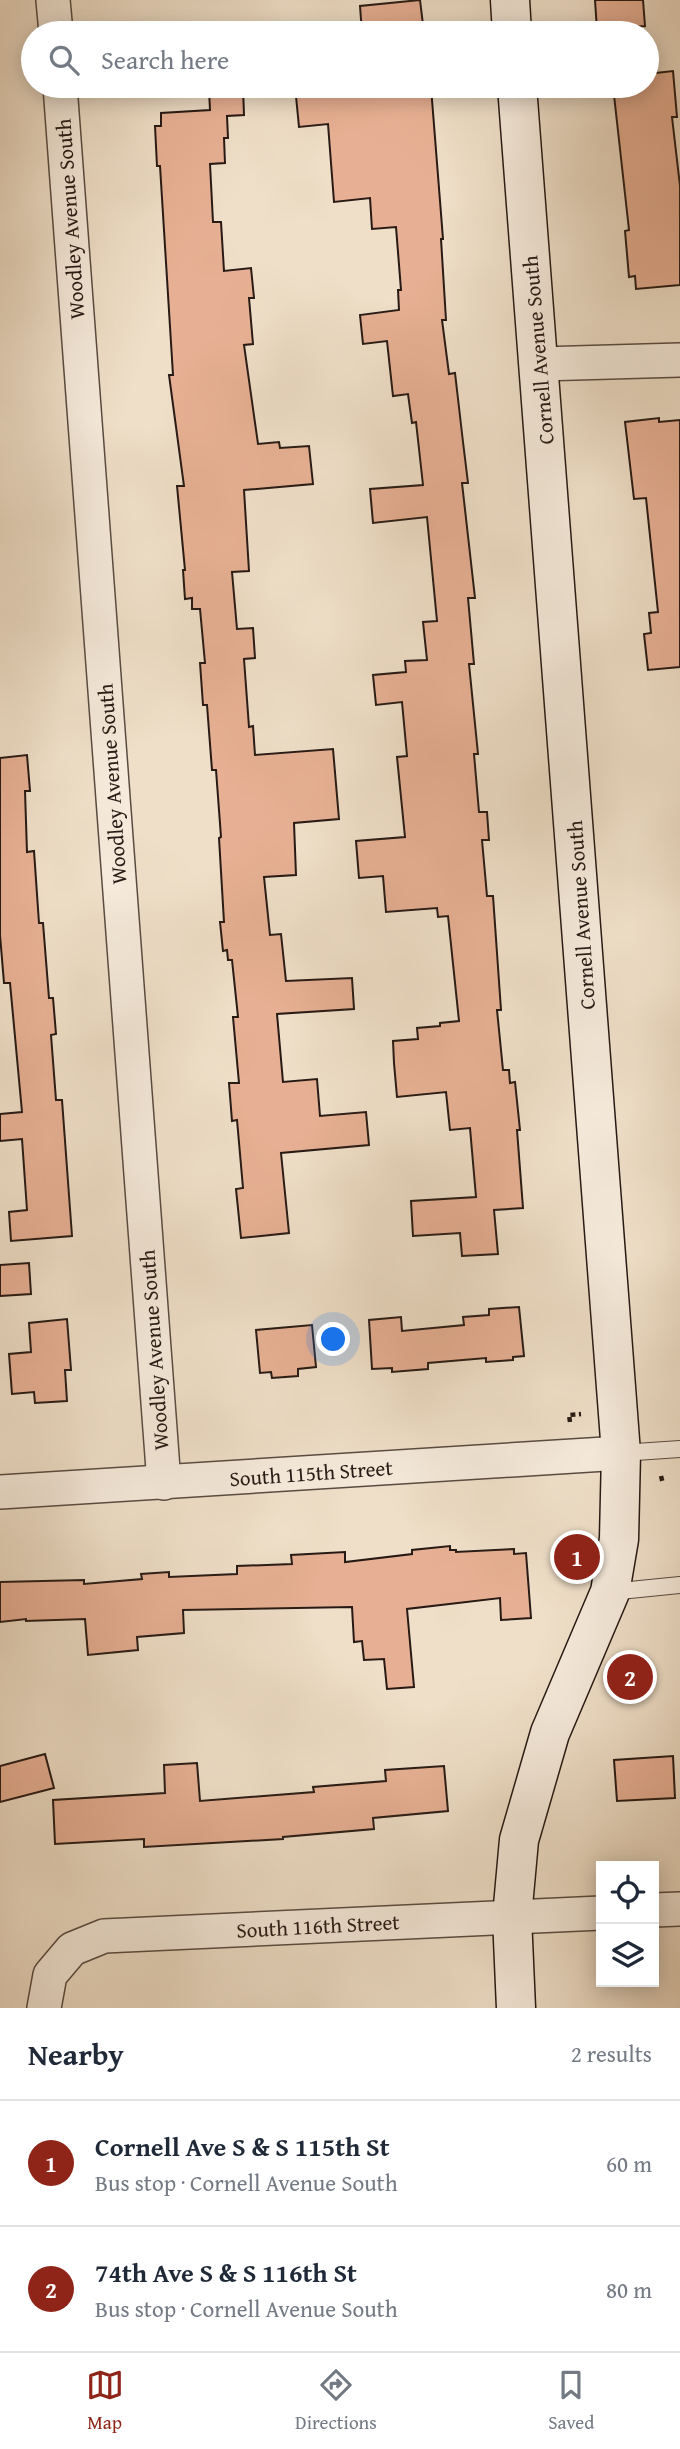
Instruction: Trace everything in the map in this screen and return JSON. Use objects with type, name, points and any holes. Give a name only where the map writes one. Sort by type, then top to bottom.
[{"type":"street","points":[[53,0],[55,21]]},
{"type":"street","points":[[510,0],[512,21]]},
{"type":"street","name":"Woodley Avenue South","points":[[61,98],[164,1483]]},
{"type":"street","name":"Cornell Avenue South","points":[[516,2008],[512,1917],[519,1840],[550,1733],[610,1592],[619,1539],[621,1453],[518,98]]},
{"type":"street","points":[[540,364],[680,360]]},
{"type":"street","name":"South 115th Street","points":[[0,1492],[621,1453]]},
{"type":"street","points":[[659,1910],[680,1909]]},
{"type":"street","name":"South 116th Street","points":[[44,2008],[50,1976],[72,1949],[104,1936],[596,1913]]},
{"type":"lane","points":[[621,1453],[680,1449]]},
{"type":"lane","points":[[610,1592],[680,1585]]},
{"type":"path","points":[[570,1424],[569,1415],[585,1414]]},
{"type":"path","points":[[661,1476],[663,1484]]},
{"type":"building","points":[[420,0],[423,21],[361,21],[360,6]]},
{"type":"building","points":[[595,0],[643,0],[645,21],[596,21]]},
{"type":"building","points":[[673,71],[677,117],[672,117],[680,186],[680,285],[636,289],[635,276],[629,277],[625,231],[629,230],[614,98],[659,98],[659,73]]},
{"type":"building","points":[[209,98],[243,98],[244,115],[227,116],[225,163],[210,164],[213,222],[221,222],[224,271],[251,268],[254,298],[249,298],[253,344],[244,345],[258,444],[279,442],[280,448],[309,446],[313,484],[244,490],[249,571],[232,572],[237,629],[253,628],[255,658],[244,659],[249,727],[253,726],[255,755],[333,749],[339,819],[294,823],[296,875],[264,877],[270,935],[281,934],[286,981],[352,978],[354,1009],[277,1014],[283,1082],[317,1079],[320,1116],[366,1112],[369,1145],[281,1153],[289,1233],[241,1238],[236,1189],[243,1188],[237,1120],[232,1121],[229,1083],[239,1083],[233,1017],[238,1017],[232,960],[228,960],[227,950],[223,951],[220,922],[224,922],[221,837],[216,770],[212,770],[207,705],[203,705],[200,663],[205,663],[200,609],[192,609],[192,598],[185,599],[177,486],[184,486],[169,375],[173,375],[160,166],[157,166],[155,126],[161,126],[161,113],[210,110]]},
{"type":"building","points":[[296,98],[432,98],[443,239],[446,320],[442,320],[449,374],[455,373],[468,483],[462,483],[475,598],[468,598],[474,664],[469,664],[478,754],[474,754],[479,812],[487,812],[489,840],[482,840],[487,896],[493,896],[501,1010],[497,1010],[503,1070],[509,1070],[510,1083],[515,1082],[520,1130],[517,1130],[523,1208],[494,1210],[498,1254],[462,1256],[460,1233],[413,1236],[411,1201],[476,1197],[470,1128],[450,1130],[446,1092],[397,1097],[393,1041],[418,1039],[417,1028],[459,1021],[448,916],[438,917],[437,908],[386,912],[383,876],[359,878],[356,841],[405,837],[397,757],[407,756],[402,702],[376,705],[373,675],[406,672],[405,661],[427,660],[423,622],[437,621],[427,517],[373,523],[370,489],[423,485],[416,422],[412,423],[408,394],[393,396],[387,341],[363,344],[360,315],[399,310],[398,290],[401,290],[396,227],[372,229],[370,198],[334,202],[328,124],[299,127]]},
{"type":"building","points":[[659,418],[659,422],[680,420],[680,667],[648,670],[644,634],[651,633],[649,613],[658,612],[646,498],[634,499],[625,422]]},
{"type":"building","points":[[27,755],[30,791],[25,791],[27,852],[34,851],[39,923],[43,923],[49,998],[53,998],[56,1034],[51,1035],[56,1100],[62,1100],[72,1236],[11,1241],[9,1212],[27,1210],[22,1139],[0,1141],[0,1114],[22,1112],[10,983],[4,983],[0,935],[0,758]]},
{"type":"building","points":[[29,1263],[31,1294],[0,1296],[0,1265]]},
{"type":"building","points":[[519,1307],[524,1356],[513,1357],[513,1360],[486,1362],[486,1358],[428,1363],[428,1369],[392,1372],[392,1368],[372,1369],[369,1320],[401,1317],[402,1331],[464,1325],[463,1317],[489,1315],[489,1309]]},
{"type":"building","points":[[67,1319],[71,1370],[65,1370],[67,1401],[35,1403],[34,1392],[12,1394],[9,1354],[31,1352],[29,1323]]},
{"type":"building","points":[[312,1325],[316,1367],[298,1369],[298,1376],[272,1378],[271,1372],[260,1373],[256,1330]]},
{"type":"building","points":[[450,1546],[450,1550],[456,1552],[514,1549],[514,1554],[526,1553],[531,1618],[501,1620],[500,1598],[407,1609],[414,1687],[387,1689],[384,1659],[364,1660],[362,1641],[354,1642],[352,1607],[183,1610],[184,1633],[137,1637],[138,1650],[88,1655],[85,1619],[0,1622],[0,1582],[84,1580],[84,1584],[142,1579],[141,1574],[169,1572],[169,1577],[237,1574],[237,1566],[292,1564],[291,1555],[345,1552],[345,1562],[412,1554],[412,1550]]},
{"type":"building","points":[[45,1754],[54,1788],[0,1802],[0,1766]]},
{"type":"building","points":[[673,1756],[675,1798],[617,1801],[614,1760]]},
{"type":"building","points":[[197,1763],[200,1801],[314,1792],[313,1787],[386,1781],[385,1770],[444,1766],[448,1811],[373,1818],[374,1829],[283,1839],[144,1847],[144,1839],[55,1844],[53,1800],[165,1793],[164,1765]]},
{"type":"place","name":"Cornell Ave S & S 115th St","points":[[577,1557]]},
{"type":"place","name":"74th Ave S & S 116th St","points":[[630,1677]]}]
